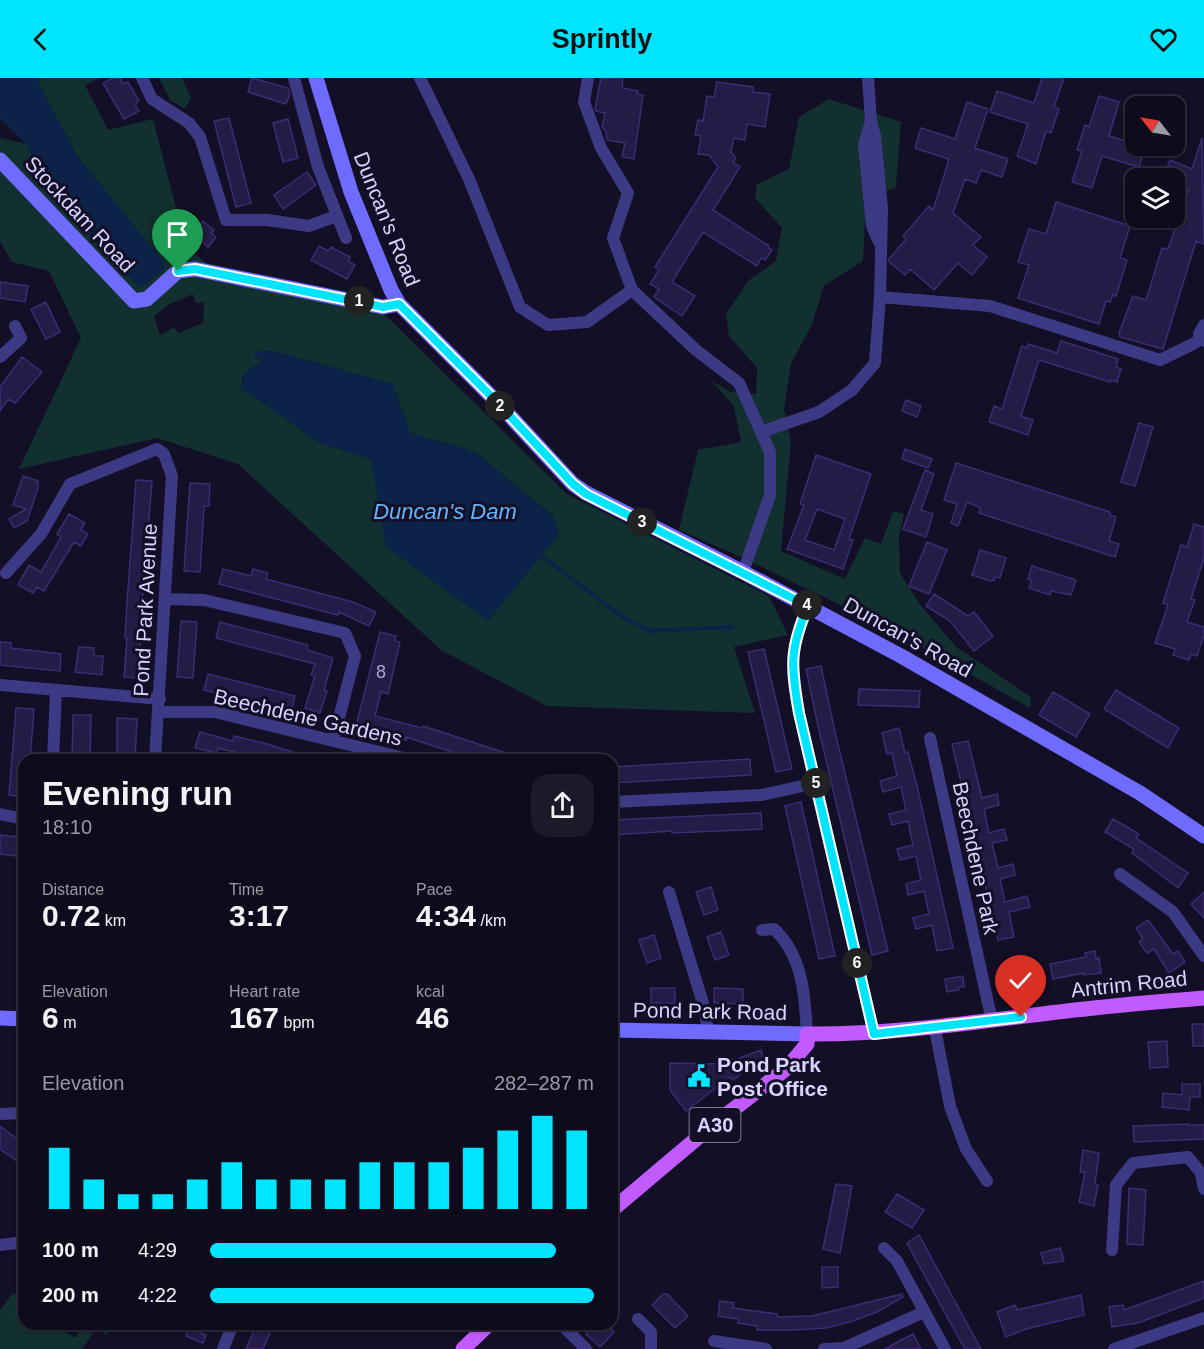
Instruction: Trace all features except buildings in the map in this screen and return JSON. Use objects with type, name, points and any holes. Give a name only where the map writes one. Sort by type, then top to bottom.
[{"type":"main road","name":"Antrim Road","points":[[807,1034],[874,1034],[935,1029],[1094,1008],[1204,998]]},
{"type":"main road","name":"A30","points":[[618,1205],[708,1129],[788,1068],[807,1044],[807,1034]]},
{"type":"main road","points":[[463,1349],[483,1330]]},
{"type":"street","points":[[142,78],[152,99],[189,123],[200,137],[226,220],[267,220],[309,226],[336,216]]},
{"type":"street","points":[[294,78],[318,167],[346,238]]},
{"type":"street","name":"Duncan's Road","points":[[316,78],[351,192],[399,304],[497,402],[573,484],[595,498],[743,572],[911,661],[1098,768],[1204,837]]},
{"type":"street","points":[[420,78],[469,179],[508,270],[520,307],[548,326],[587,322],[632,290]]},
{"type":"street","points":[[588,78],[584,102],[601,148],[628,193],[613,238],[632,290],[696,350],[739,383],[770,452],[770,495],[743,572]]},
{"type":"street","points":[[761,432],[819,412],[852,390],[875,363],[880,297],[882,208],[868,78]]},
{"type":"street","name":"Stockdam Road","points":[[0,160],[134,301],[147,299],[178,271],[195,269],[383,307],[399,304]]},
{"type":"street","points":[[880,297],[990,306],[1160,360],[1202,340],[1200,329],[1204,325]]},
{"type":"street","points":[[0,357],[21,338],[15,326]]},
{"type":"street","name":"Pond Park Avenue","points":[[6,573],[41,534],[70,484],[157,449],[164,454],[172,476],[156,754]]},
{"type":"street","points":[[166,599],[204,600],[345,633],[355,656],[333,741]]},
{"type":"street","points":[[808,606],[793,651],[792,668],[799,713],[874,1034]]},
{"type":"street","points":[[0,685],[160,699]]},
{"type":"street","points":[[53,754],[56,690]]},
{"type":"street","name":"Beechdene Gardens","points":[[159,712],[215,712],[387,754]]},
{"type":"street","name":"Beechdene Park","points":[[930,738],[992,1021]]},
{"type":"street","points":[[618,802],[762,795],[816,783]]},
{"type":"street","points":[[0,814],[18,818]]},
{"type":"street","points":[[1120,874],[1173,912],[1204,956]]},
{"type":"street","points":[[669,892],[705,1010],[708,1032]]},
{"type":"street","points":[[762,930],[774,929],[784,938],[793,955],[804,985],[807,1034]]},
{"type":"street","points":[[0,1018],[18,1018]]},
{"type":"street","points":[[935,1029],[950,1106],[966,1149],[987,1180]]},
{"type":"street","name":"Pond Park Road","points":[[618,1030],[807,1034]]},
{"type":"street","points":[[0,1114],[18,1113]]},
{"type":"street","points":[[1112,1250],[1116,1185],[1133,1163],[1188,1157],[1201,1173],[1204,1189]]},
{"type":"street","points":[[0,1245],[18,1243]]},
{"type":"street","points":[[884,1248],[897,1261],[945,1349]]},
{"type":"street","points":[[824,1349],[844,1348],[924,1312]]},
{"type":"street","points":[[1114,1349],[1204,1318]]},
{"type":"street","points":[[639,1319],[651,1332],[651,1349]]},
{"type":"street","points":[[223,1349],[231,1330]]},
{"type":"street","points":[[567,1330],[586,1349]]},
{"type":"street","points":[[714,1341],[766,1349]]},
{"type":"green space","points":[[36,78],[100,78],[85,85],[108,130],[153,119],[186,247],[210,266],[366,296],[567,494],[769,596],[788,635],[734,647],[755,713],[547,706],[441,650],[238,464],[157,438],[19,469],[81,338],[49,271],[12,262],[0,242],[0,138],[26,144],[60,206],[141,287],[163,270],[164,263],[77,156]],"holes":[[[193,294],[196,303],[204,302],[203,323],[178,333],[174,327],[160,335],[154,316],[170,304]],[[273,351],[392,384],[410,433],[475,452],[553,516],[559,534],[488,620],[378,492],[371,459],[320,443],[242,388],[242,377],[260,364],[260,359],[255,352]]]},
{"type":"green space","points":[[159,78],[182,78],[191,98],[185,109],[170,100]]},
{"type":"green space","points":[[829,99],[901,122],[896,187],[866,199],[863,261],[824,286],[812,324],[791,364],[784,409],[791,442],[781,551],[845,579],[865,538],[881,544],[893,511],[904,514],[899,536],[900,573],[919,603],[956,647],[1031,697],[1030,708],[894,631],[741,557],[679,530],[698,450],[741,442],[734,406],[711,380],[730,392],[756,394],[757,368],[729,336],[726,314],[748,281],[776,261],[782,228],[755,198],[757,184],[789,169],[799,117]]},
{"type":"green space","points":[[13,1293],[18,1297],[18,1330],[63,1330],[75,1338],[81,1330],[95,1330],[82,1349],[0,1349],[0,1310]]},
{"type":"green space","points":[[98,1330],[110,1330],[107,1335]]},
{"type":"water","points":[[0,78],[36,78],[77,156],[165,263],[163,270],[140,288],[60,206],[26,144],[0,118]]},
{"type":"water","name":"Duncan's Dam","points":[[273,351],[393,384],[410,433],[475,452],[553,516],[559,534],[488,621],[386,547],[371,459],[320,443],[241,388],[244,373],[260,364],[260,359],[255,359],[255,352]]},
{"type":"waterway","points":[[542,556],[621,616],[650,631],[733,627]]},
{"type":"place","name":"Pond Park Post Office","points":[[699,1076]]},
{"type":"route","points":[[178,271],[195,269],[323,293],[383,307],[393,307],[399,304],[497,402],[573,484],[586,494],[808,606],[793,651],[792,668],[799,713],[874,1034],[935,1029],[1021,1017]]}]
